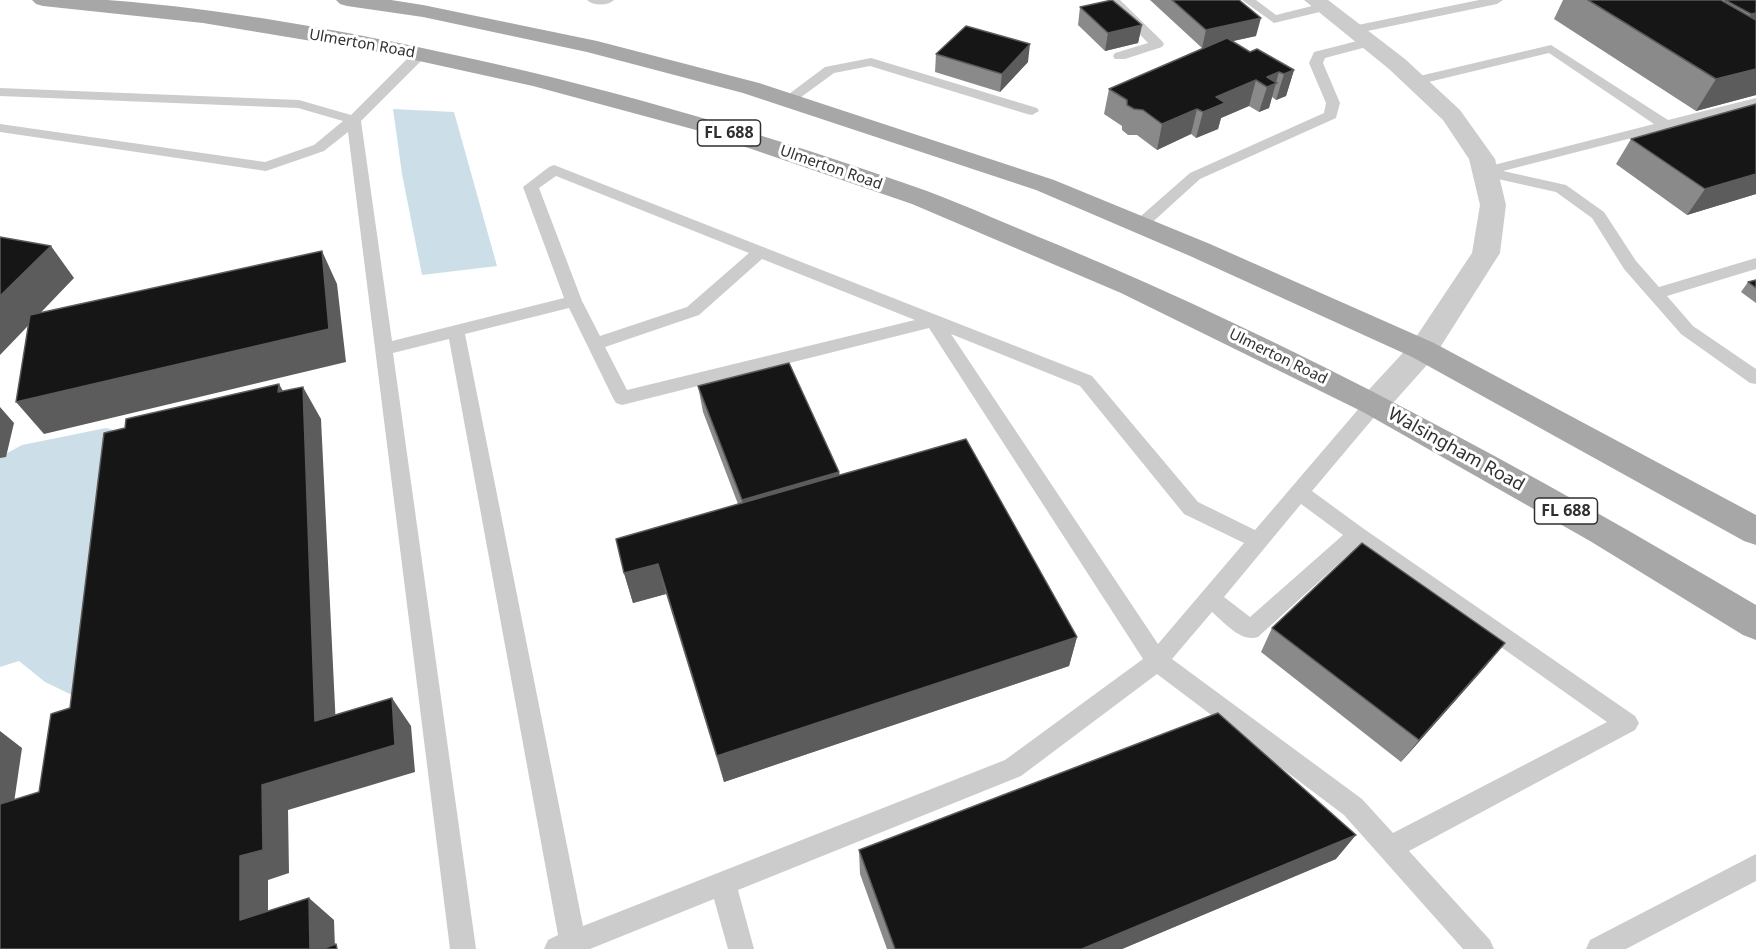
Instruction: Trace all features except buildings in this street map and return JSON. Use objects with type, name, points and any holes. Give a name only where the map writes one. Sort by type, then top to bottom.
[{"type":"main road","name":"Ulmerton Road","points":[[43,0],[203,17],[420,54],[537,80],[705,125],[921,198],[1131,286],[1374,404]]},
{"type":"main road","points":[[347,0],[423,11],[589,46],[751,88],[1045,185],[1423,350],[1756,531]]},
{"type":"main road","name":"Walsingham Road","points":[[1374,404],[1602,531],[1756,624]]},
{"type":"street","name":"Walsingham Road","points":[[1320,4],[1416,81],[1452,115],[1482,159],[1493,205],[1486,253],[1423,350],[1374,404]]},
{"type":"lane","points":[[593,0],[608,0]]},
{"type":"lane","points":[[1113,0],[1157,44],[1120,56]]},
{"type":"lane","points":[[1248,0],[1274,20],[1320,4]]},
{"type":"lane","points":[[1430,0],[1441,12]]},
{"type":"lane","points":[[1140,225],[1194,176],[1330,115],[1333,103],[1316,63],[1319,55],[1361,36],[1441,12],[1497,0]]},
{"type":"lane","points":[[1416,81],[1551,48],[1666,125]]},
{"type":"lane","points":[[0,128],[266,167],[319,148],[354,120],[420,54]]},
{"type":"lane","points":[[788,100],[830,70],[871,62],[1032,111]]},
{"type":"lane","points":[[0,92],[299,104],[354,120]]},
{"type":"lane","points":[[1485,172],[1756,102]]},
{"type":"lane","points":[[354,120],[464,949]]},
{"type":"lane","points":[[933,321],[622,398],[574,301],[531,187],[554,170],[1086,381],[1191,508],[1258,541]]},
{"type":"lane","points":[[1485,172],[1561,188],[1580,201],[1598,215],[1630,265],[1687,330],[1756,378]]},
{"type":"lane","points":[[595,344],[693,310],[760,252]]},
{"type":"lane","points":[[1655,294],[1756,263]]},
{"type":"lane","points":[[384,349],[574,301]]},
{"type":"lane","points":[[933,321],[1157,661],[1353,807],[1481,949]]},
{"type":"lane","points":[[456,331],[568,947],[1013,768],[1157,661],[1374,404]]},
{"type":"lane","points":[[1300,492],[1357,535],[1627,723],[1390,848]]},
{"type":"lane","points":[[1210,598],[1250,630],[1357,535]]},
{"type":"lane","points":[[1599,949],[1756,867]]},
{"type":"lane","points":[[723,883],[741,949]]},
{"type":"shaded area","points":[[393,109],[454,112],[497,266],[422,275],[402,174]]},
{"type":"shaded area","points":[[106,428],[142,437],[76,697],[45,682],[19,661],[0,667],[0,457],[22,445]]}]
